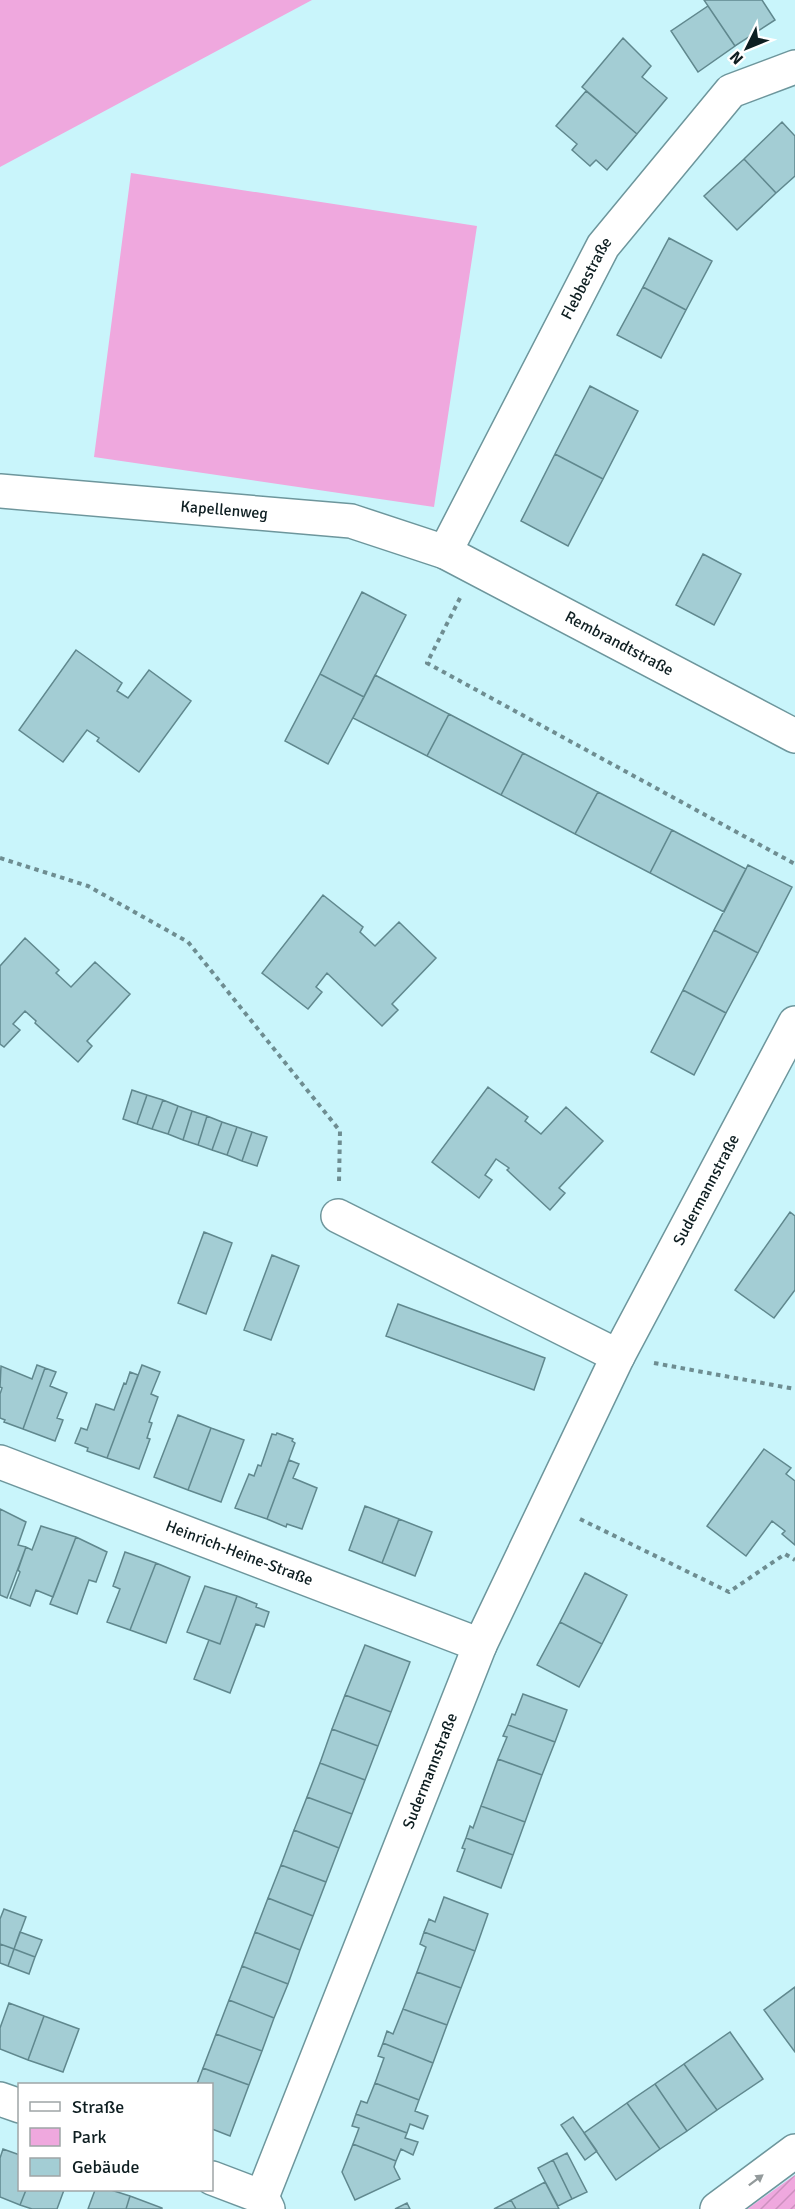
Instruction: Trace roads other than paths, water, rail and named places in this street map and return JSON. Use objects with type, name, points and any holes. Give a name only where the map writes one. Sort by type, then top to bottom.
[{"type":"street","name":"Flebbestraße","points":[[445,552],[603,246],[731,91],[795,67]]},
{"type":"street","name":"Kapellenweg","points":[[0,491],[351,521],[445,552]]},
{"type":"street","name":"Rembrandtstraße","points":[[445,552],[795,736]]},
{"type":"street","name":"Sudermannstraße","points":[[265,2203],[480,1646],[618,1356],[795,1023]]},
{"type":"street","points":[[338,1216],[618,1356]]},
{"type":"street","name":"Heinrich-Heine-Straße","points":[[0,1462],[480,1646]]},
{"type":"street","points":[[0,2099],[18,2105]]},
{"type":"street","points":[[717,2209],[795,2151]]},
{"type":"street","points":[[213,2178],[265,2203]]}]
